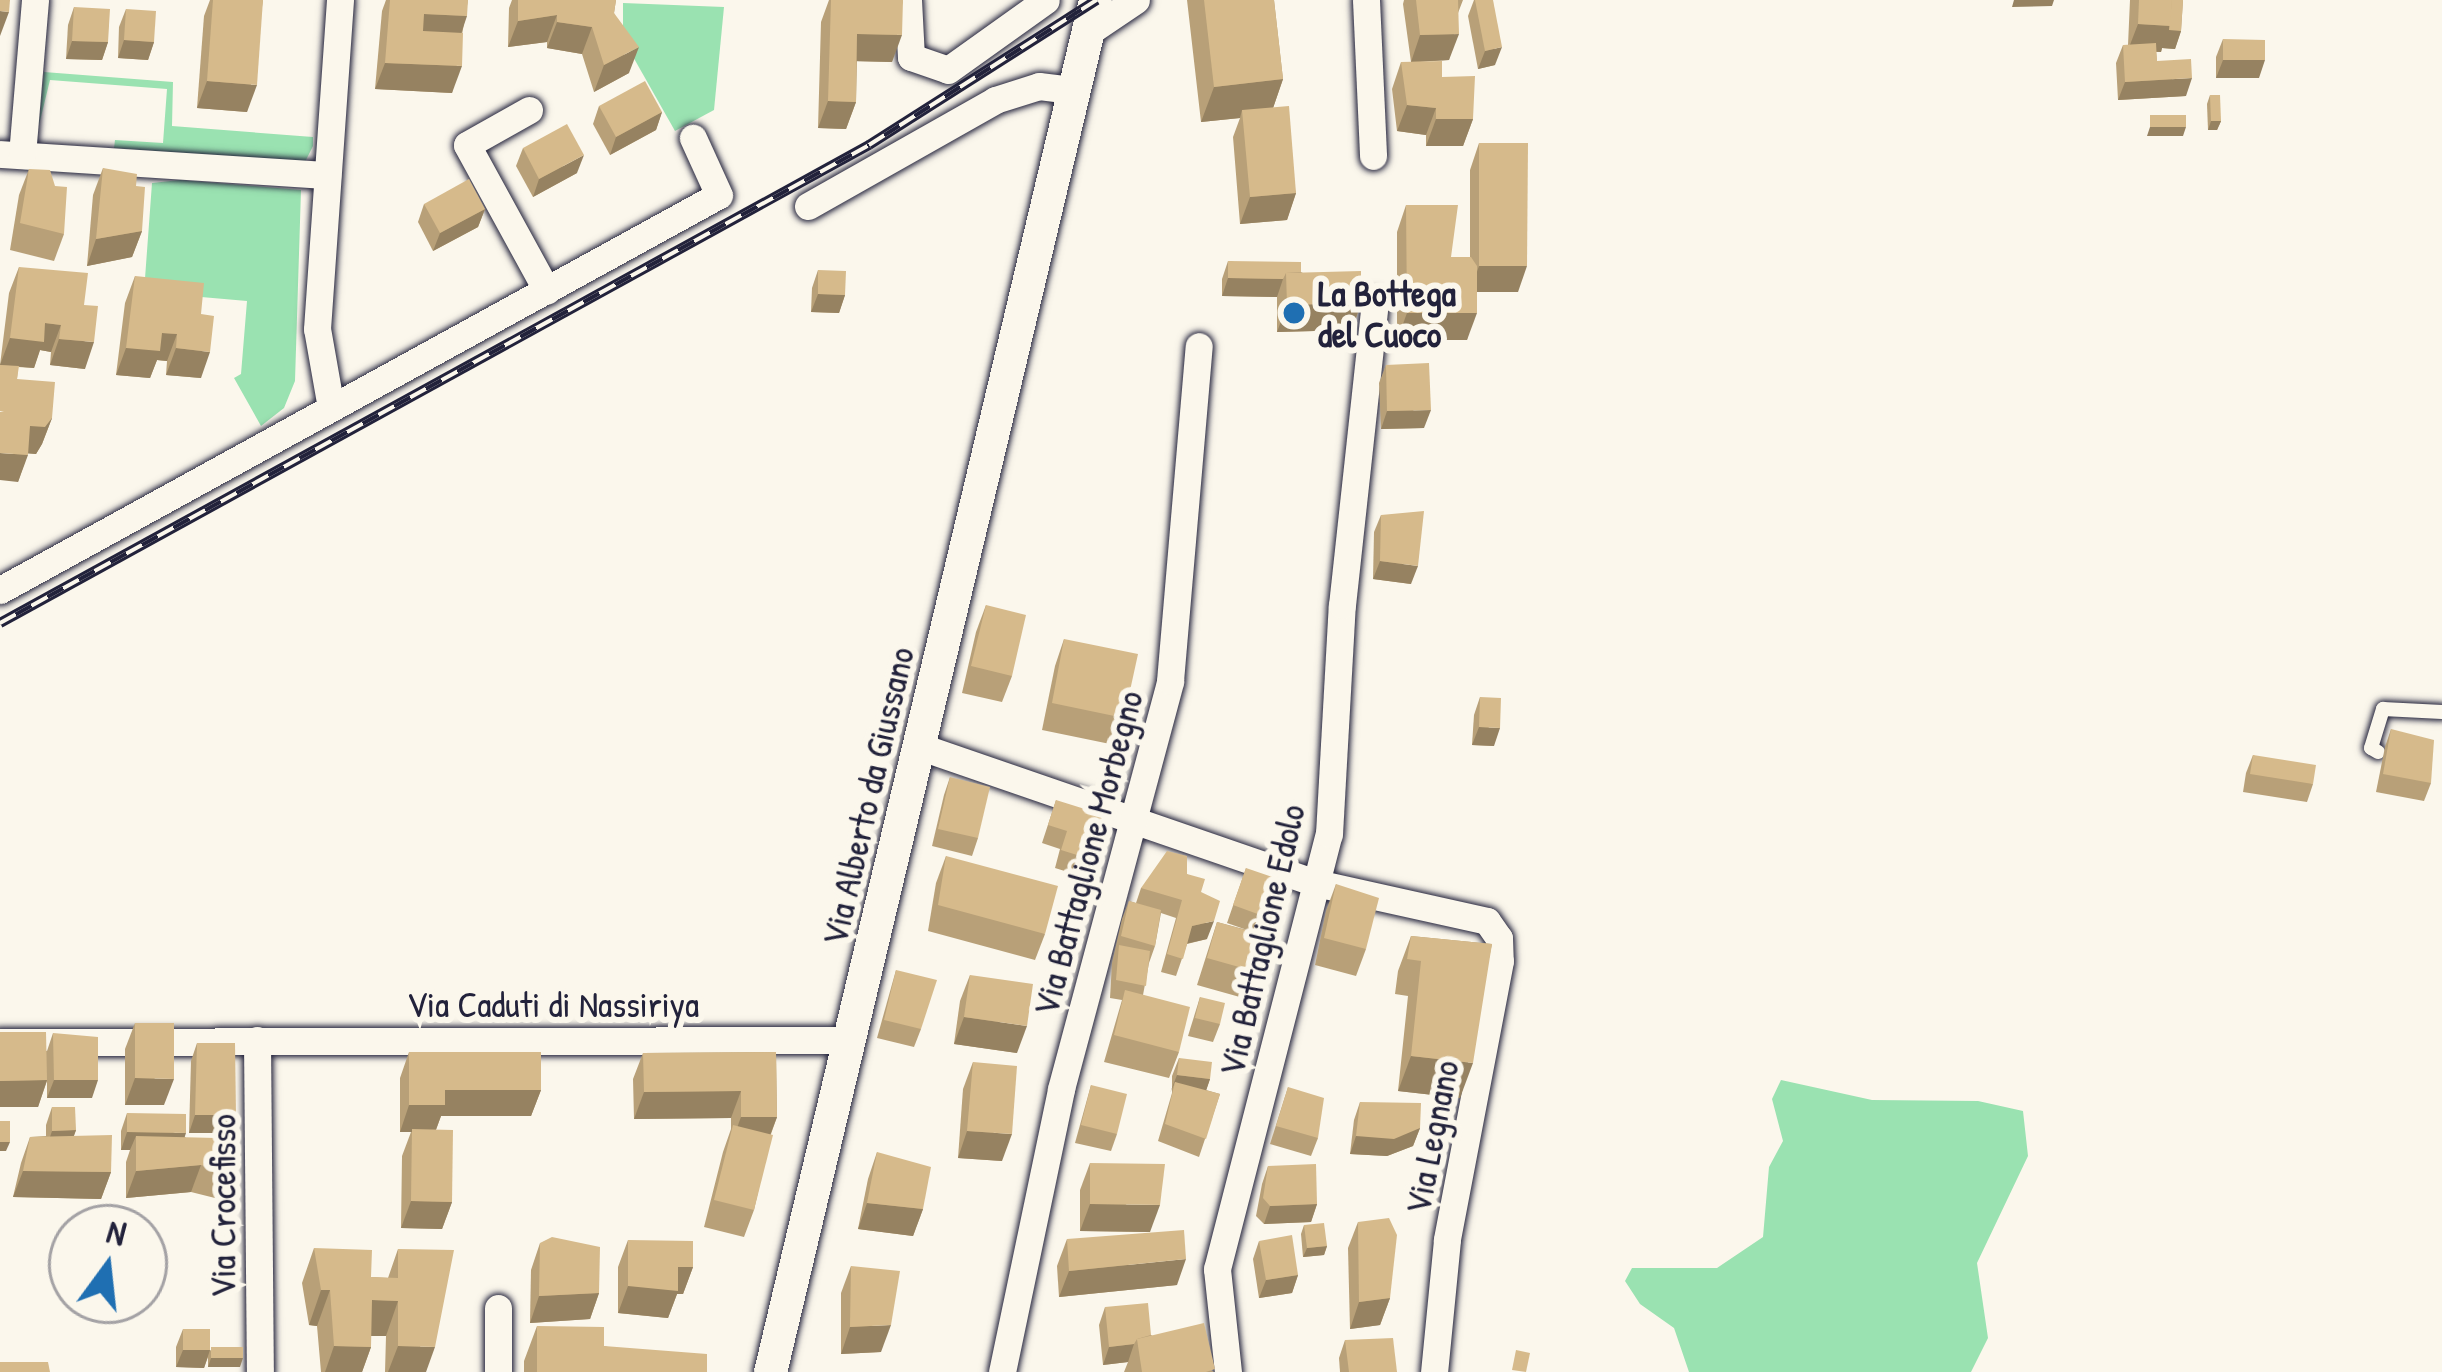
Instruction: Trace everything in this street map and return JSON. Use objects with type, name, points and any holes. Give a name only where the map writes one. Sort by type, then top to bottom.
[{"type":"street","points":[[35,0],[11,154],[327,175]]},
{"type":"street","points":[[331,408],[317,350],[340,0]]},
{"type":"street","points":[[908,0],[911,57],[948,70],[1046,0]]},
{"type":"street","points":[[1091,16],[1136,0]]},
{"type":"street","points":[[1366,0],[1372,157]]},
{"type":"street","name":"Via Alberto da Giussano","points":[[770,1372],[1091,16]]},
{"type":"street","points":[[808,206],[995,100],[1039,86],[1074,90]]},
{"type":"street","points":[[529,110],[467,145],[547,291]]},
{"type":"street","points":[[0,590],[718,195],[694,138]]},
{"type":"street","name":"Via Battaglione Edolo","points":[[1228,1372],[1217,1269],[1329,834],[1342,605],[1375,303]]},
{"type":"street","name":"Via Battaglione Morbegno","points":[[1002,1372],[1056,1112],[1170,681],[1199,346]]},
{"type":"street","points":[[918,746],[1134,817],[1316,884]]},
{"type":"street","name":"Via Legnano","points":[[1316,884],[1486,922],[1499,938],[1500,961],[1447,1240],[1434,1372]]},
{"type":"street","name":"Via Crocefisso","points":[[257,1040],[260,1372]]},
{"type":"street","name":"Via Caduti di Nassiriya","points":[[0,1042],[849,1040]]},
{"type":"street","points":[[498,1308],[498,1372]]},
{"type":"lane","points":[[2378,752],[2371,748],[2383,709],[2442,712]]},
{"type":"green space","points":[[623,3],[724,7],[714,110],[675,131],[623,39]]},
{"type":"green space","points":[[44,72],[173,82],[172,126],[313,137],[313,146],[305,162],[114,148],[115,140],[163,143],[167,89],[50,80],[39,125]]},
{"type":"green space","points":[[180,180],[301,190],[295,381],[284,408],[261,426],[234,378],[241,374],[247,301],[144,292],[152,183]]},
{"type":"green space","points":[[1781,1080],[1872,1100],[1978,1101],[2023,1111],[2028,1156],[1977,1263],[1988,1338],[1971,1372],[1689,1372],[1674,1328],[1640,1304],[1625,1281],[1632,1268],[1717,1268],[1763,1237],[1769,1167],[1783,1141],[1772,1099]]},
{"type":"building","points":[[0,0],[10,0],[9,12],[0,11]]},
{"type":"building","points":[[213,0],[263,0],[257,85],[207,81]]},
{"type":"building","points":[[390,0],[468,0],[467,16],[424,14],[423,31],[463,33],[462,66],[385,63]]},
{"type":"building","points":[[518,0],[616,0],[614,13],[639,47],[604,65],[592,27],[557,22],[557,15],[518,21]]},
{"type":"building","points":[[831,0],[903,0],[902,35],[857,34],[856,102],[828,101]]},
{"type":"building","points":[[1204,0],[1274,0],[1283,79],[1214,87]]},
{"type":"building","points":[[1416,0],[1458,0],[1459,34],[1420,35]]},
{"type":"building","points":[[1475,0],[1493,0],[1502,47],[1485,51]]},
{"type":"building","points":[[2139,0],[2172,0],[2171,26],[2138,24]]},
{"type":"building","points":[[2172,0],[2183,0],[2181,31],[2169,30]]},
{"type":"building","points":[[74,7],[110,9],[108,42],[72,41]]},
{"type":"building","points":[[126,9],[156,11],[154,42],[124,40]]},
{"type":"building","points":[[2223,39],[2265,40],[2265,60],[2223,60]]},
{"type":"building","points":[[2156,43],[2157,61],[2191,59],[2192,78],[2125,82],[2123,45]]},
{"type":"building","points":[[1442,61],[1442,77],[1475,76],[1473,119],[1436,119],[1436,108],[1407,105],[1401,62]]},
{"type":"building","points":[[645,81],[662,112],[616,137],[599,106]]},
{"type":"building","points":[[2210,95],[2220,95],[2221,121],[2211,121]]},
{"type":"building","points":[[1289,106],[1296,193],[1250,197],[1242,110]]},
{"type":"building","points":[[2150,115],[2186,115],[2186,127],[2150,127]]},
{"type":"building","points":[[567,124],[584,155],[539,179],[523,148]]},
{"type":"building","points":[[1479,143],[1528,143],[1527,266],[1479,266]]},
{"type":"building","points":[[103,168],[137,174],[136,186],[145,187],[142,231],[96,239]]},
{"type":"building","points":[[29,169],[50,170],[55,186],[67,187],[64,234],[20,223]]},
{"type":"building","points":[[469,179],[485,209],[440,233],[424,204]]},
{"type":"building","points":[[1406,205],[1458,205],[1451,257],[1471,257],[1477,266],[1477,313],[1407,313]]},
{"type":"building","points":[[1228,261],[1301,262],[1301,272],[1286,273],[1283,279],[1228,278]]},
{"type":"building","points":[[19,267],[88,273],[84,305],[98,306],[94,342],[59,339],[61,325],[45,323],[44,342],[10,338]]},
{"type":"building","points":[[818,270],[846,271],[845,295],[818,294]]},
{"type":"building","points":[[1361,271],[1361,303],[1287,305],[1286,273]]},
{"type":"building","points":[[135,276],[204,283],[201,314],[214,316],[210,352],[176,348],[177,334],[162,333],[160,351],[126,348]]},
{"type":"building","points":[[1429,363],[1431,410],[1387,411],[1386,365]]},
{"type":"building","points":[[0,365],[19,366],[17,379],[55,382],[52,418],[45,427],[30,426],[28,455],[0,453],[0,412],[4,411],[0,411]]},
{"type":"building","points":[[1424,511],[1418,566],[1380,561],[1381,515]]},
{"type":"building","points":[[986,605],[1026,615],[1012,676],[971,666]]},
{"type":"building","points":[[1064,639],[1138,654],[1124,718],[1052,703]]},
{"type":"building","points":[[1480,697],[1501,698],[1500,728],[1479,727]]},
{"type":"building","points":[[2391,729],[2434,740],[2431,783],[2383,774]]},
{"type":"building","points":[[2253,755],[2316,765],[2313,784],[2250,774]]},
{"type":"building","points":[[950,777],[990,787],[978,838],[938,829]]},
{"type":"building","points":[[1056,800],[1104,815],[1090,859],[1061,850],[1067,831],[1048,825]]},
{"type":"building","points":[[1167,851],[1187,856],[1187,874],[1205,879],[1201,892],[1220,901],[1214,921],[1192,926],[1183,959],[1167,954],[1182,900],[1141,888]]},
{"type":"building","points":[[946,856],[1058,886],[1045,934],[938,905]]},
{"type":"building","points":[[1246,868],[1284,881],[1274,920],[1233,905]]},
{"type":"building","points":[[1336,884],[1379,898],[1366,949],[1324,938]]},
{"type":"building","points":[[1129,901],[1161,910],[1155,946],[1121,936]]},
{"type":"building","points":[[1217,922],[1274,938],[1264,974],[1207,958]]},
{"type":"building","points":[[1411,936],[1492,944],[1473,1063],[1411,1056],[1421,961],[1407,959]]},
{"type":"building","points":[[1119,945],[1150,951],[1146,986],[1116,980]]},
{"type":"building","points":[[896,970],[937,980],[921,1029],[884,1020]]},
{"type":"building","points":[[970,975],[1033,984],[1027,1026],[964,1017]]},
{"type":"building","points":[[1125,990],[1190,1007],[1179,1052],[1114,1035]]},
{"type":"building","points":[[1200,997],[1225,1003],[1220,1024],[1195,1018]]},
{"type":"building","points":[[135,1023],[174,1023],[174,1079],[135,1078]]},
{"type":"building","points":[[0,1032],[46,1032],[47,1080],[0,1081]]},
{"type":"building","points":[[53,1033],[98,1037],[98,1080],[54,1080]]},
{"type":"building","points":[[197,1043],[235,1043],[236,1115],[195,1115]]},
{"type":"building","points":[[409,1052],[541,1052],[541,1090],[445,1090],[445,1105],[409,1105]]},
{"type":"building","points":[[776,1052],[777,1117],[741,1117],[741,1091],[644,1092],[643,1053]]},
{"type":"building","points":[[1179,1058],[1212,1062],[1210,1079],[1177,1075]]},
{"type":"building","points":[[973,1062],[1017,1066],[1012,1134],[967,1131]]},
{"type":"building","points":[[1175,1082],[1220,1094],[1206,1139],[1165,1124]]},
{"type":"building","points":[[1091,1085],[1127,1094],[1117,1134],[1081,1125]]},
{"type":"building","points":[[1288,1087],[1324,1098],[1318,1138],[1276,1126]]},
{"type":"building","points":[[1360,1102],[1421,1103],[1420,1128],[1394,1139],[1356,1136]]},
{"type":"building","points":[[52,1107],[75,1107],[76,1130],[52,1131]]},
{"type":"building","points":[[127,1113],[186,1114],[186,1133],[127,1132]]},
{"type":"building","points":[[0,1121],[10,1121],[10,1142],[0,1142]]},
{"type":"building","points":[[733,1125],[773,1135],[754,1210],[714,1200]]},
{"type":"building","points":[[412,1129],[453,1130],[452,1202],[411,1201]]},
{"type":"building","points":[[112,1135],[111,1172],[23,1171],[30,1137]]},
{"type":"building","points":[[136,1136],[216,1138],[225,1172],[201,1165],[136,1171]]},
{"type":"building","points":[[877,1152],[931,1167],[923,1209],[867,1203]]},
{"type":"building","points":[[1090,1163],[1165,1164],[1160,1205],[1090,1204]]},
{"type":"building","points":[[1316,1164],[1317,1204],[1270,1206],[1263,1198],[1268,1166]]},
{"type":"building","points":[[1389,1218],[1397,1235],[1390,1298],[1359,1302],[1358,1222]]},
{"type":"building","points":[[1324,1223],[1327,1246],[1307,1248],[1304,1225]]},
{"type":"building","points":[[1184,1230],[1186,1259],[1069,1271],[1067,1239]]},
{"type":"building","points":[[1292,1235],[1298,1275],[1266,1280],[1259,1241]]},
{"type":"building","points":[[552,1237],[600,1247],[599,1293],[539,1296],[540,1243]]},
{"type":"building","points":[[628,1240],[693,1241],[693,1267],[678,1267],[678,1291],[628,1286]]},
{"type":"building","points":[[314,1248],[372,1250],[371,1277],[398,1278],[398,1249],[454,1250],[435,1347],[398,1346],[398,1301],[372,1300],[371,1347],[334,1346],[330,1290],[321,1290]]},
{"type":"building","points":[[851,1266],[900,1271],[891,1325],[850,1327]]},
{"type":"building","points":[[1148,1303],[1151,1335],[1134,1344],[1109,1347],[1105,1307]]},
{"type":"building","points":[[1204,1323],[1215,1369],[1142,1372],[1137,1339]]},
{"type":"building","points":[[537,1326],[604,1327],[604,1346],[707,1354],[707,1372],[537,1372]]},
{"type":"building","points":[[183,1329],[210,1329],[210,1350],[183,1350]]},
{"type":"building","points":[[1393,1338],[1397,1372],[1349,1372],[1345,1340]]},
{"type":"building","points":[[211,1347],[243,1347],[243,1358],[211,1358]]},
{"type":"building","points":[[1516,1350],[1530,1353],[1526,1372],[1512,1370]]},
{"type":"building","points":[[0,1362],[48,1362],[50,1372],[0,1372]]},
{"type":"railway","points":[[0,623],[869,145],[1097,0]]},
{"type":"place","name":"La Bottega del Cuoco","points":[[1294,313]]}]
